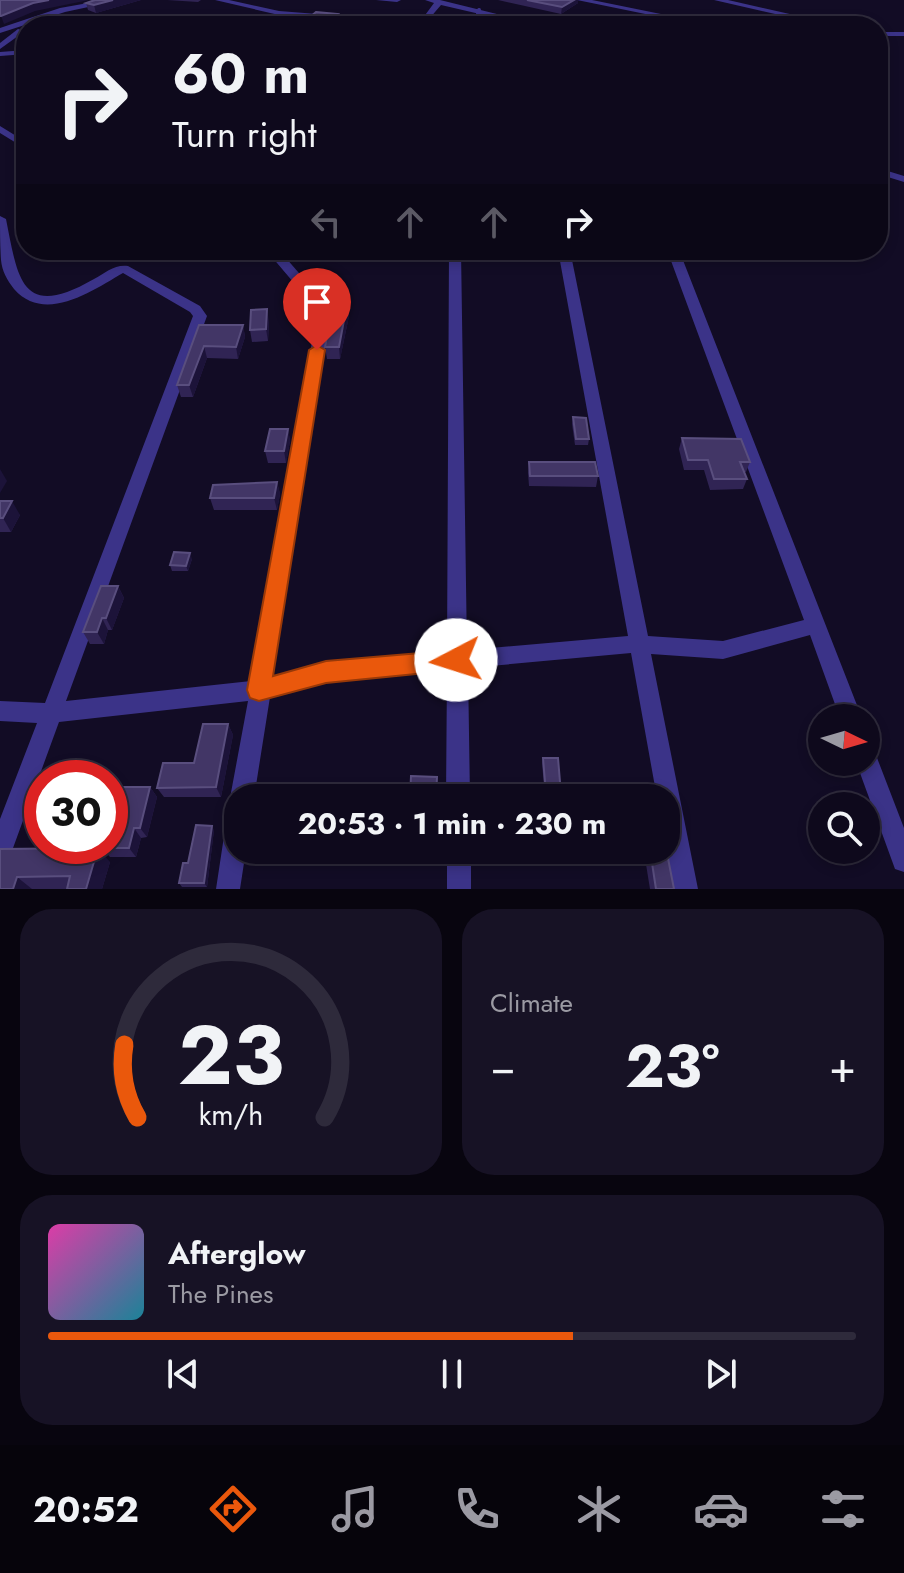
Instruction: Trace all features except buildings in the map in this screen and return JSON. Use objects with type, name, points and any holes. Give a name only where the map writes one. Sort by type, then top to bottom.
[{"type":"street","points":[[65,16],[120,0]]},
{"type":"street","points":[[45,16],[120,0]]},
{"type":"street","points":[[219,0],[279,13],[323,16]]},
{"type":"street","points":[[380,0],[397,0]]},
{"type":"street","points":[[581,0],[664,16]]},
{"type":"street","points":[[718,0],[798,16]]},
{"type":"street","points":[[434,1],[502,16]]},
{"type":"street","points":[[0,219],[13,280],[37,299],[56,302],[121,269],[128,270],[195,309],[200,316],[48,713],[0,850]]},
{"type":"street","points":[[244,784],[322,325],[311,295],[281,260]]},
{"type":"street","points":[[455,260],[458,784]]},
{"type":"street","points":[[566,260],[686,889]]},
{"type":"street","points":[[677,260],[846,704]]},
{"type":"street","points":[[0,711],[48,713],[259,690],[326,672],[637,644],[723,650],[816,625]]},
{"type":"street","points":[[873,776],[904,860]]},
{"type":"street","points":[[228,889],[232,864]]},
{"type":"street","points":[[459,864],[459,889]]},
{"type":"lane","points":[[478,16],[479,10]]},
{"type":"route","points":[[317,350],[259,690],[326,672],[456,660]]}]
